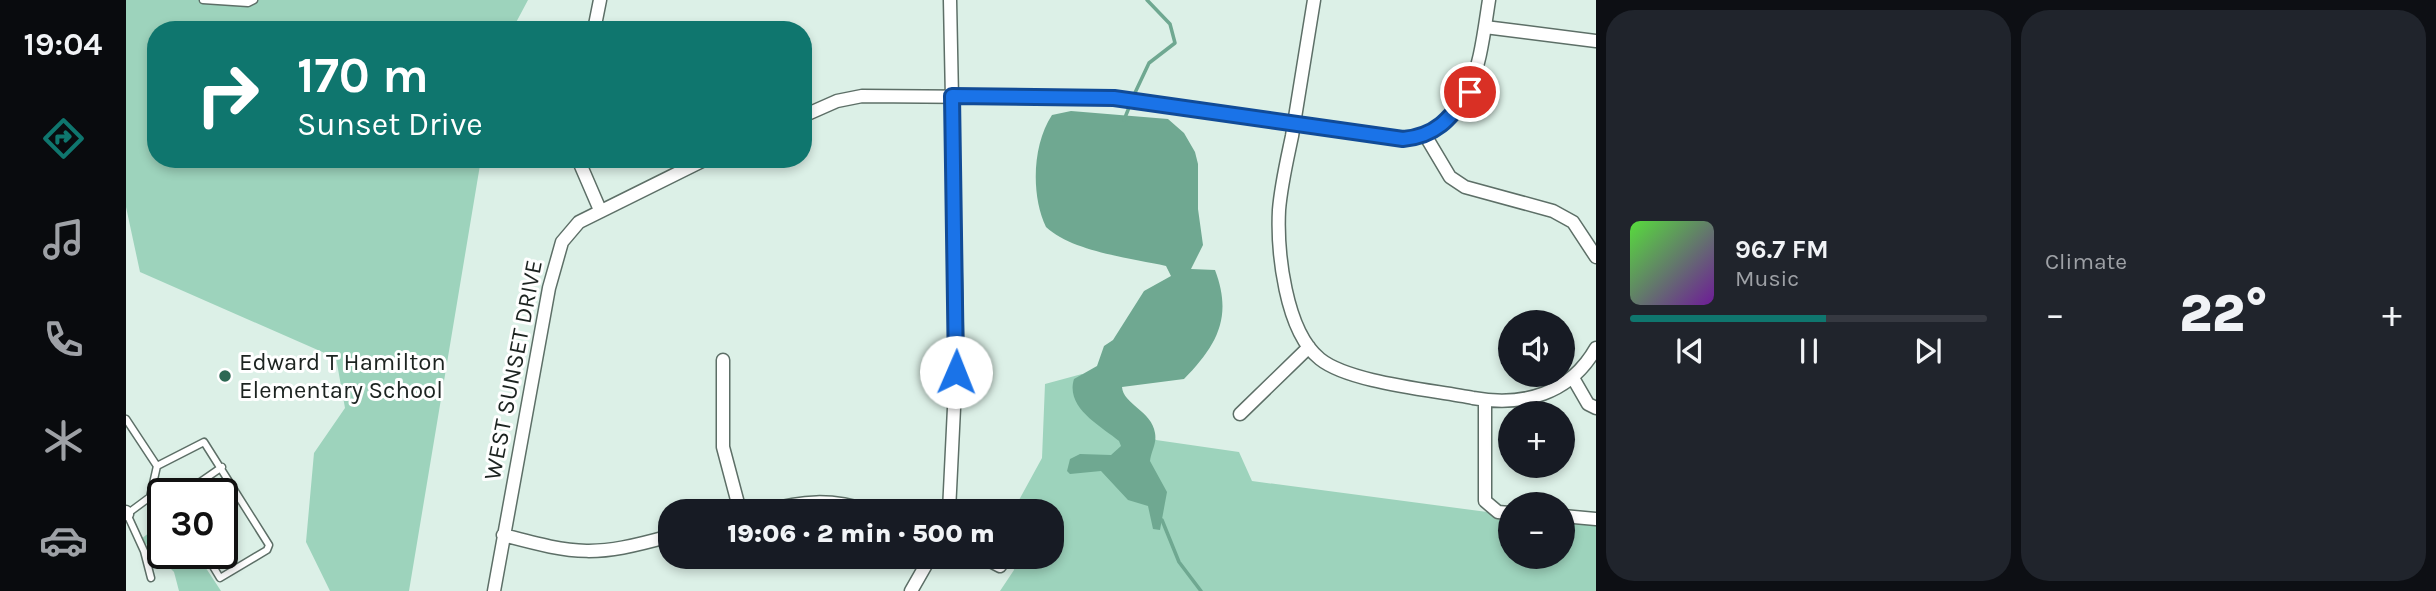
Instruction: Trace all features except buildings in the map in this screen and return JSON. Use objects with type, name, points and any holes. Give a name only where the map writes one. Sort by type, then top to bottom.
[{"type":"street","points":[[596,21],[600,0]]},
{"type":"street","points":[[950,0],[957,346],[950,499]]},
{"type":"street","points":[[1314,0],[1280,206],[1281,260],[1294,317],[1310,347],[1320,359],[1348,374],[1485,400],[1534,399],[1561,387]]},
{"type":"street","points":[[812,112],[837,101],[862,96],[1114,98],[1403,139],[1425,135],[1447,121],[1470,92],[1489,0]]},
{"type":"street","points":[[1485,27],[1596,41]]},
{"type":"street","points":[[1425,135],[1450,177],[1465,187],[1553,211],[1573,222],[1596,257]]},
{"type":"street","points":[[582,168],[600,210]]},
{"type":"street","name":"WEST SUNSET DRIVE","points":[[494,591],[556,255],[569,232],[600,210],[687,168]]},
{"type":"street","points":[[1241,414],[1310,347]]},
{"type":"street","points":[[1575,377],[1596,348]]},
{"type":"street","points":[[723,360],[723,447],[737,499]]},
{"type":"street","points":[[1575,381],[1588,404],[1596,408]]},
{"type":"street","points":[[1485,400],[1485,501],[1498,512]]},
{"type":"street","points":[[1575,517],[1596,519]]},
{"type":"street","points":[[503,535],[557,549],[595,553],[619,550],[658,539]]},
{"type":"street","points":[[911,591],[923,569]]},
{"type":"lane","points":[[203,0],[248,3],[254,0]]},
{"type":"lane","points":[[126,419],[157,466],[154,478]]},
{"type":"lane","points":[[157,466],[204,442],[229,478]]},
{"type":"lane","points":[[206,478],[222,467]]},
{"type":"lane","points":[[238,494],[269,545],[267,550],[238,567]]},
{"type":"lane","points":[[147,499],[127,513],[151,578]]},
{"type":"lane","points":[[215,569],[220,578],[235,569]]},
{"type":"shaded area","points":[[126,0],[528,0],[517,21],[147,21],[147,168],[480,168],[409,591],[330,591],[306,542],[314,453],[345,408],[336,358],[140,272],[126,207]]},
{"type":"shaded area","points":[[1071,111],[1168,119],[1184,133],[1195,152],[1198,164],[1198,209],[1203,245],[1191,269],[1215,270],[1222,302],[1219,329],[1205,354],[1184,379],[1122,387],[1127,398],[1153,425],[1155,441],[1150,461],[1167,492],[1160,530],[1153,529],[1148,506],[1128,500],[1101,471],[1070,474],[1067,471],[1070,459],[1080,454],[1111,455],[1121,446],[1119,441],[1094,422],[1080,407],[1075,399],[1074,379],[1097,366],[1104,346],[1113,340],[1144,291],[1171,276],[1166,266],[1071,243],[1046,227],[1036,186],[1037,155],[1045,127],[1052,115]]},
{"type":"shaded area","points":[[1082,374],[1156,440],[1239,452],[1252,481],[1498,513],[1498,569],[1575,569],[1575,523],[1596,526],[1596,591],[1000,591],[1014,569],[1064,569],[1064,499],[1020,499],[1042,458],[1045,384]]},
{"type":"shaded area","points":[[147,534],[147,545],[141,539]]},
{"type":"shaded area","points":[[171,569],[207,569],[221,591],[179,591]]},
{"type":"waterway","points":[[1133,97],[1149,63],[1175,43],[1170,24],[1147,0]]},
{"type":"waterway","points":[[1124,120],[1130,105]]},
{"type":"waterway","points":[[1162,520],[1179,562],[1201,591]]},
{"type":"place","name":"Edward T Hamilton Elementary School","points":[[225,376]]},
{"type":"route","points":[[956,372],[952,96],[1114,98],[1403,139],[1419,138],[1433,132],[1447,121],[1470,92]]}]
